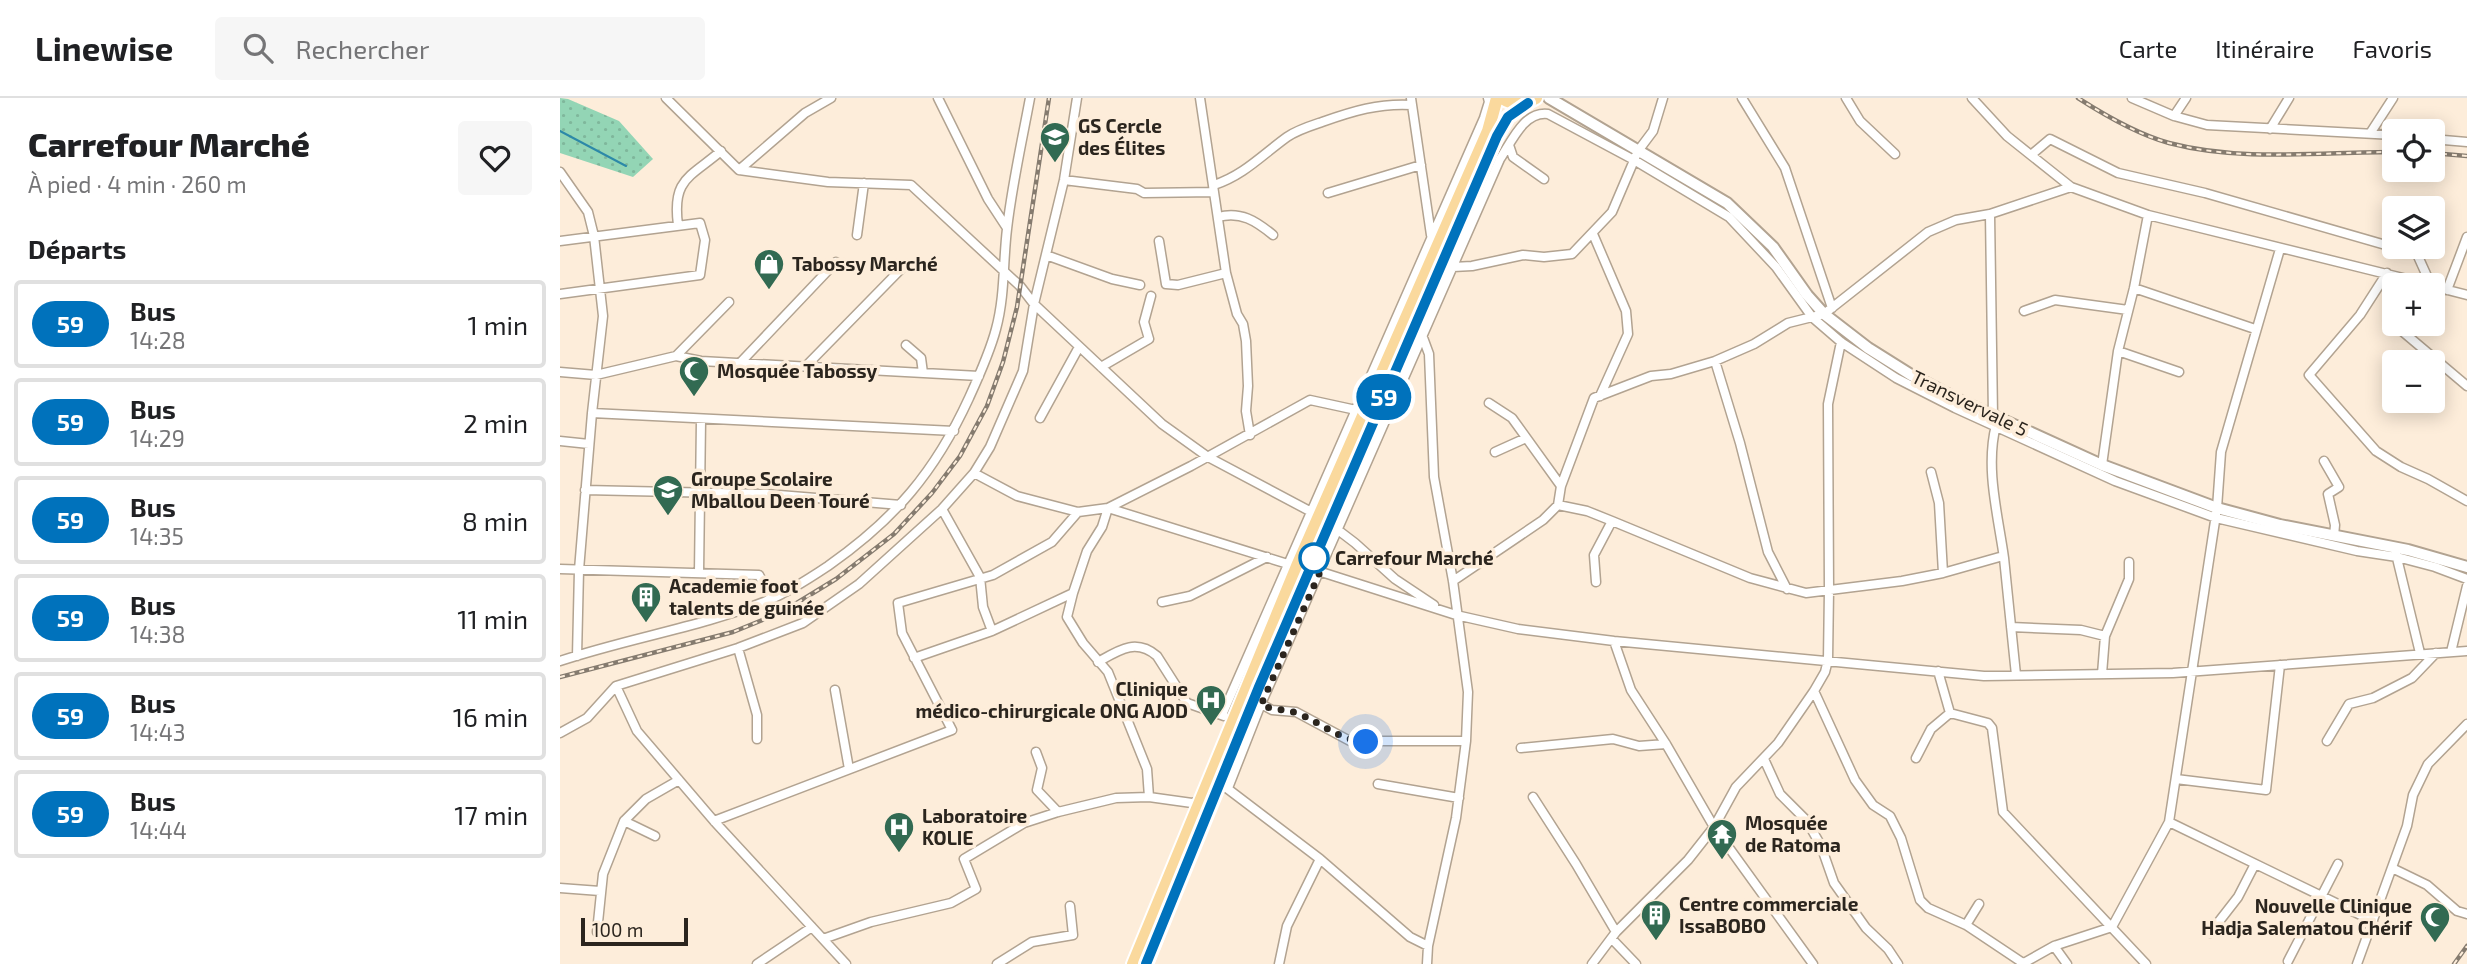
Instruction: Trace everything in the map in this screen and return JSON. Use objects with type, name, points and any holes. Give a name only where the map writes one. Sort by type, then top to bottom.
[{"type":"main road","points":[[1146,964],[1223,786],[1304,568],[1476,148],[1500,98],[1512,103],[1532,100]]},
{"type":"main road","name":"Transvervale 5","points":[[1549,98],[1636,156],[1727,203],[1773,247],[1807,295],[1868,348],[1995,421],[2216,513],[2333,536],[2396,553],[2467,567]]},
{"type":"main road","points":[[1324,521],[1419,333],[1467,221],[1497,136],[1508,117],[1532,100]]},
{"type":"main road","points":[[1133,964],[1199,801],[1228,717],[1304,568]]},
{"type":"street","points":[[666,98],[739,170],[828,182],[911,185],[1163,424],[1208,457],[1324,521],[1395,579],[1439,608]]},
{"type":"street","points":[[739,170],[805,113],[831,98]]},
{"type":"street","points":[[938,98],[988,199],[1007,228]]},
{"type":"street","points":[[560,661],[716,620],[772,599],[853,548],[901,505],[928,473],[954,431],[979,376],[996,329],[1005,274],[1007,228],[1030,98]]},
{"type":"street","points":[[560,733],[587,718],[616,686],[738,648],[803,623],[859,584],[942,509],[974,473],[989,447],[1023,371],[1034,304],[1064,180],[1077,98]]},
{"type":"street","points":[[1200,98],[1227,273],[1246,341],[1246,411],[1250,435]]},
{"type":"street","points":[[1428,946],[1410,937],[1320,859],[1223,786],[1261,705],[1304,568],[1324,521],[1356,410],[1431,238],[1476,148],[1488,98]]},
{"type":"street","points":[[1453,267],[1472,266],[1522,255],[1544,257],[1573,254],[1612,212],[1636,156],[1653,131],[1663,98]]},
{"type":"street","points":[[1742,98],[1785,168],[1828,311]]},
{"type":"street","points":[[1846,98],[1860,121],[1895,154]]},
{"type":"street","points":[[1972,98],[2007,136],[2071,187],[2148,215],[2387,273]]},
{"type":"street","points":[[2132,98],[2174,116],[2207,125],[2382,133]]},
{"type":"street","points":[[2174,116],[2186,98]]},
{"type":"street","points":[[2270,129],[2289,98]]},
{"type":"street","points":[[2371,132],[2393,98]]},
{"type":"street","points":[[1064,180],[1137,189],[1144,193],[1214,189],[1247,170],[1296,131],[1360,109],[1412,101],[1431,238]]},
{"type":"street","points":[[1427,964],[1428,946],[1459,798],[1466,741],[1468,692],[1453,581],[1434,477],[1429,354],[1419,333],[1453,267],[1467,221],[1500,159],[1529,117],[1538,113],[1548,114],[1636,156],[1729,217],[1776,267],[1812,317],[1842,342],[1896,378],[1995,421],[2115,481],[2216,513],[2357,551],[2396,553],[2467,579]]},
{"type":"street","points":[[2031,155],[2050,139],[2118,173],[2205,193],[2417,254],[2426,273]]},
{"type":"street","points":[[2445,140],[2467,142]]},
{"type":"street","points":[[1509,145],[1513,157],[1524,168],[1544,179]]},
{"type":"street","points":[[678,225],[675,204],[681,184],[721,151]]},
{"type":"street","points":[[1328,193],[1421,165]]},
{"type":"street","points":[[560,172],[588,212],[594,236],[603,316],[585,490],[579,570],[577,656]]},
{"type":"street","points":[[857,235],[864,184]]},
{"type":"street","points":[[1453,581],[1543,520],[1558,505],[1561,486],[1594,398],[1651,376],[1715,361],[1754,344],[1788,323],[1828,311],[1928,232],[1956,220],[1990,214],[2071,187]]},
{"type":"street","points":[[1218,217],[1230,214],[1243,216],[1273,235]]},
{"type":"street","points":[[1990,214],[1995,421],[1992,458],[2016,676]]},
{"type":"street","points":[[2102,465],[2118,351],[2148,215]]},
{"type":"street","points":[[560,241],[700,223],[705,240],[700,275],[560,294]]},
{"type":"street","points":[[1593,234],[1626,311],[1628,334],[1600,396]]},
{"type":"street","points":[[2467,237],[2447,290],[2467,295]]},
{"type":"street","points":[[1159,241],[1166,284],[1178,285],[1227,273]]},
{"type":"street","points":[[1814,691],[1855,780],[1873,806],[1890,816],[1901,838],[1920,900],[1928,908],[1966,925],[2023,963],[2054,946],[2112,927],[2169,822],[2216,513],[2221,452],[2280,249]]},
{"type":"street","points":[[1046,255],[1112,279],[1140,285]]},
{"type":"street","points":[[740,363],[836,262]]},
{"type":"street","points":[[806,366],[902,268]]},
{"type":"street","points":[[2382,281],[2360,315],[2309,375],[2376,451],[2467,502]]},
{"type":"street","points":[[2134,288],[2255,329]]},
{"type":"street","points":[[1101,367],[1149,339],[1144,322],[1151,296]]},
{"type":"street","points":[[2024,311],[2055,300],[2128,310]]},
{"type":"street","points":[[676,356],[729,302]]},
{"type":"street","points":[[2408,336],[2467,386]]},
{"type":"street","points":[[1592,964],[1614,936],[1688,860],[1714,827],[1736,787],[1764,759],[1825,672],[1828,660],[1829,590],[1828,404],[1842,342]]},
{"type":"street","points":[[906,345],[921,358],[923,373]]},
{"type":"street","points":[[1040,418],[1079,347]]},
{"type":"street","points":[[2118,351],[2179,372]]},
{"type":"street","points":[[560,372],[596,375],[676,356],[701,361],[979,376]]},
{"type":"street","points":[[1715,361],[1740,443],[1768,552],[1787,589]]},
{"type":"street","points":[[974,473],[1017,496],[1078,512],[1108,508],[1250,435],[1310,400],[1356,410]]},
{"type":"street","points":[[1489,403],[1512,418],[1561,486]]},
{"type":"street","points":[[592,413],[954,431]]},
{"type":"street","points":[[699,573],[701,420]]},
{"type":"street","points":[[1494,452],[1526,438]]},
{"type":"street","points":[[560,441],[589,444]]},
{"type":"street","points":[[2324,461],[2339,487],[2328,494],[2335,525],[2333,536]]},
{"type":"street","points":[[1931,471],[1939,503],[1943,573]]},
{"type":"street","points":[[585,490],[767,494],[901,505]]},
{"type":"street","points":[[1558,505],[1612,520],[1750,578],[1806,593],[1902,581],[2003,556]]},
{"type":"street","points":[[1108,508],[1456,615],[1518,629],[1614,641],[1984,676],[2193,672],[2467,651]]},
{"type":"street","points":[[1108,508],[1102,527],[1087,551],[1067,617],[1108,673],[1147,769],[1149,797]]},
{"type":"street","points":[[942,509],[980,578],[983,607],[992,631]]},
{"type":"street","points":[[714,821],[951,730],[902,633],[898,603],[993,575],[1052,542],[1078,512]]},
{"type":"street","points":[[1596,582],[1594,555],[1612,520]]},
{"type":"street","points":[[2396,553],[2420,653]]},
{"type":"street","points":[[1162,601],[1191,596],[1267,557]]},
{"type":"street","points":[[2102,674],[2105,636],[2129,579],[2129,562]]},
{"type":"street","points":[[560,569],[759,575],[772,599]]},
{"type":"street","points":[[2451,652],[2467,586]]},
{"type":"street","points":[[914,658],[992,631],[1073,593]]},
{"type":"street","points":[[2011,627],[2081,630],[2105,636]]},
{"type":"street","points":[[1614,641],[1632,690],[1714,827],[1813,964]]},
{"type":"street","points":[[1098,662],[1126,646],[1136,645],[1151,651],[1187,703],[1228,717]]},
{"type":"street","points":[[738,648],[757,715],[757,739]]},
{"type":"street","points":[[2327,741],[2349,704],[2373,698],[2412,678],[2436,653]]},
{"type":"street","points":[[2176,779],[2266,790],[2280,665]]},
{"type":"street","points":[[1938,671],[1950,713]]},
{"type":"street","points":[[616,686],[637,731],[714,821],[846,964]]},
{"type":"street","points":[[835,690],[849,769]]},
{"type":"street","points":[[1261,705],[1272,710],[1296,712],[1350,741],[1466,741]]},
{"type":"street","points":[[1916,758],[1931,729],[1950,713]]},
{"type":"street","points":[[1950,713],[1988,723],[1992,728],[2003,812],[2146,964]]},
{"type":"street","points":[[2357,964],[2407,826],[2413,795],[2428,764],[2467,724]]},
{"type":"street","points":[[1521,748],[1614,740],[1639,746],[1666,744]]},
{"type":"street","points":[[1036,752],[1042,768],[1038,792],[1058,812]]},
{"type":"street","points":[[1764,759],[1780,794],[1812,829],[1834,883],[1866,928],[1888,948],[1898,964]]},
{"type":"street","points":[[597,932],[603,874],[624,821],[646,799],[679,780]]},
{"type":"street","points":[[1378,784],[1459,798]]},
{"type":"street","points":[[823,939],[871,922],[951,903],[976,889],[964,859],[1024,823],[1116,798],[1149,797],[1192,803],[1199,801]]},
{"type":"street","points":[[1533,797],[1576,864],[1614,936],[1636,964]]},
{"type":"street","points":[[624,821],[655,836]]},
{"type":"street","points":[[2169,822],[2373,921]]},
{"type":"street","points":[[1279,964],[1287,926],[1320,859]]},
{"type":"street","points":[[2210,933],[2238,897],[2255,864]]},
{"type":"street","points":[[2288,961],[2338,864]]},
{"type":"street","points":[[2392,868],[2427,885],[2457,911],[2467,914]]},
{"type":"street","points":[[560,888],[600,891]]},
{"type":"street","points":[[1966,925],[1979,904]]},
{"type":"street","points":[[997,964],[1032,942],[1073,934],[1070,906]]},
{"type":"street","points":[[757,964],[812,927]]},
{"type":"street","points":[[2054,946],[2067,964]]},
{"type":"green space","points":[[560,98],[619,121],[653,159],[633,177],[560,153]]},
{"type":"waterway","points":[[560,131],[626,166]]},
{"type":"railway","points":[[560,677],[733,632],[782,612],[836,579],[894,534],[932,493],[960,456],[987,406],[1003,362],[1017,307],[1049,98]]},
{"type":"railway","points":[[2078,98],[2145,135],[2196,149],[2281,155],[2382,152]]},
{"type":"railway","points":[[2445,154],[2467,156]]},
{"type":"railway","points":[[2454,964],[2467,946]]},
{"type":"bus line","name":"59","points":[[1146,964],[1218,783],[1497,136],[1508,117],[1528,103]]},
{"type":"place","name":"GS Cercle des Élites","points":[[1055,164]]},
{"type":"place","name":"Tabossy Marché","points":[[769,291]]},
{"type":"place","name":"Mosquée Tabossy","points":[[694,398]]},
{"type":"place","name":"Groupe Scolaire Mballou Deen Touré","points":[[668,517]]},
{"type":"place","name":"Carrefour Marché","points":[[1314,558]]},
{"type":"place","name":"Academie foot talents de guinée","points":[[646,624]]},
{"type":"place","name":"Clinique médico-chirurgicale ONG AJOD","points":[[1211,727]]},
{"type":"place","name":"Laboratoire KOLIE","points":[[899,854]]},
{"type":"place","name":"Mosquée de Ratoma","points":[[1722,861]]},
{"type":"place","name":"Centre commerciale IssaBOBO","points":[[1656,942]]},
{"type":"place","name":"Nouvelle Clinique Hadja Salematou Chérif","points":[[2435,944]]},
{"type":"route","points":[[1314,558],[1309,568],[1320,572],[1261,705],[1272,710],[1296,712],[1350,741],[1366,742]]}]
